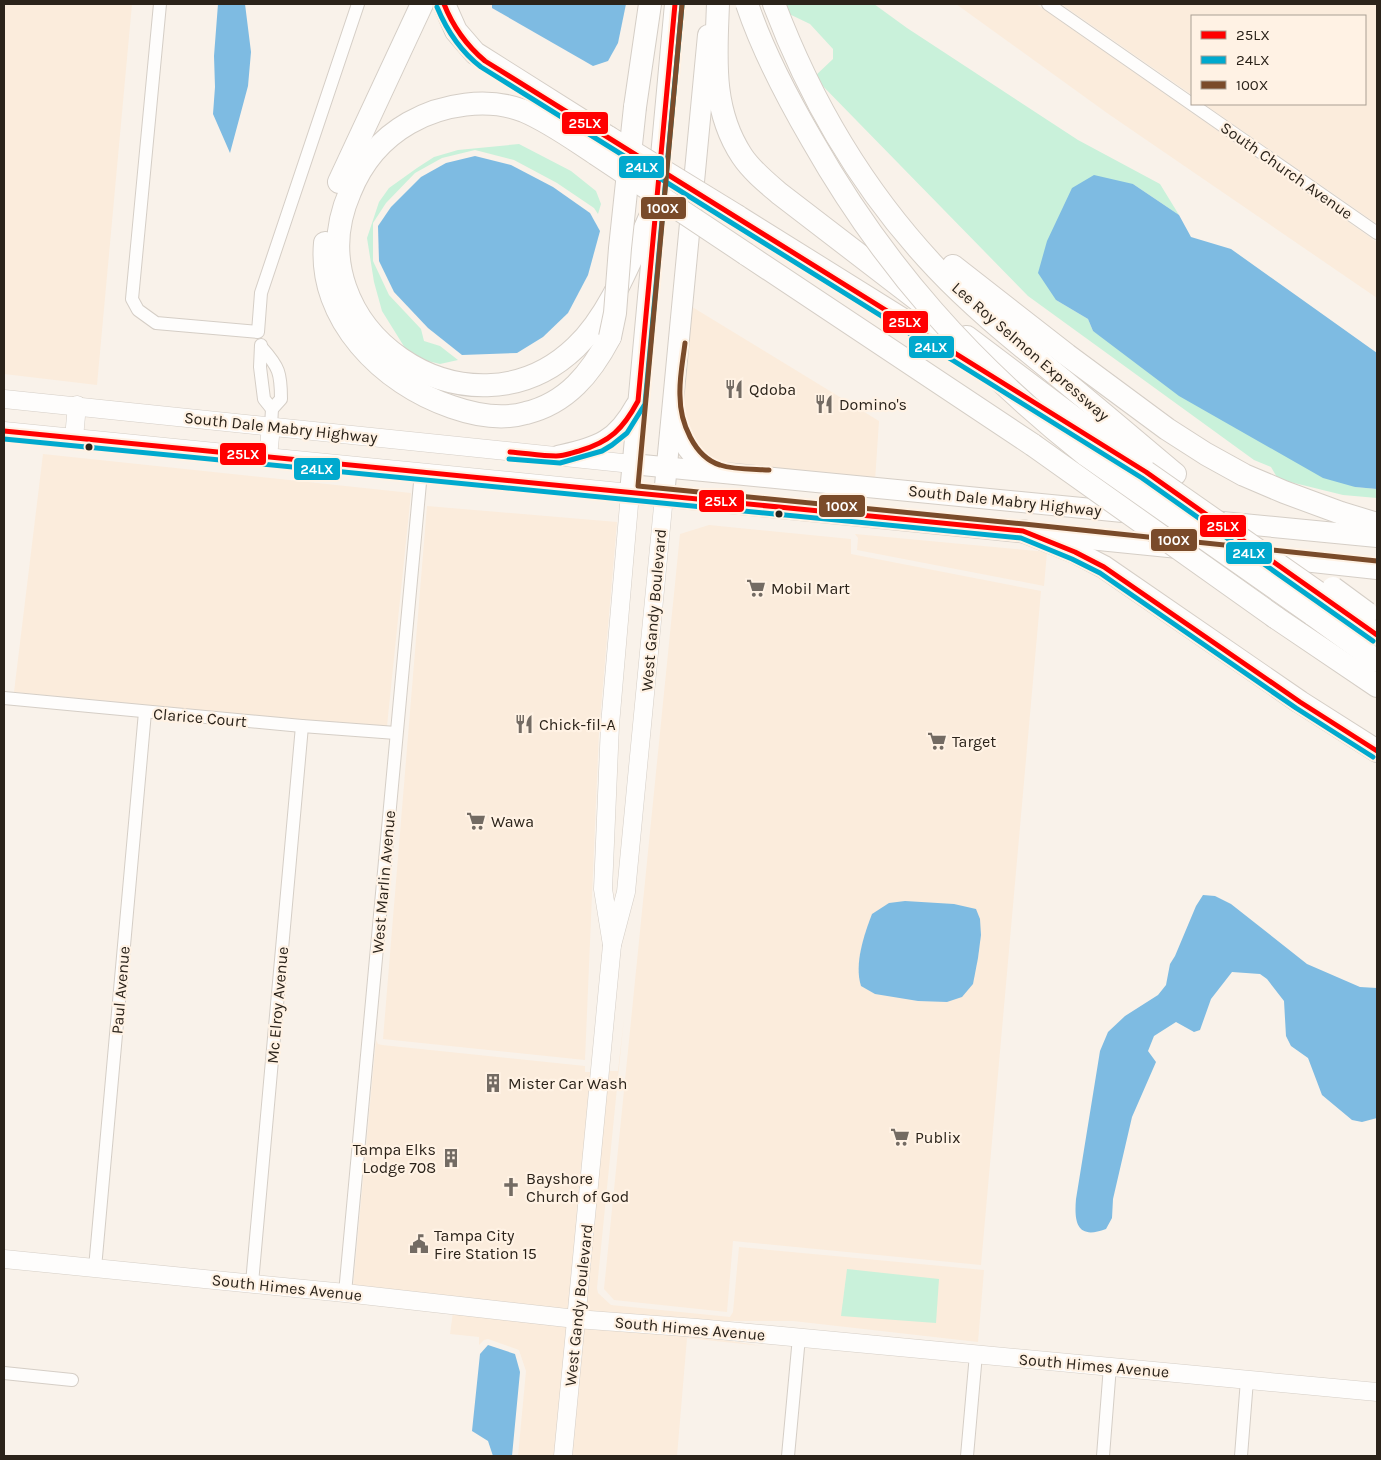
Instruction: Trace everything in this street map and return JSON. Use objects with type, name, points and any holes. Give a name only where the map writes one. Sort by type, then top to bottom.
[{"type":"highway","points":[[422,4],[342,175],[331,205],[326,227],[324,260],[330,288],[341,316],[368,354],[403,384],[443,404],[488,416],[526,414],[560,398],[574,388],[588,373],[600,357],[610,337],[615,313],[635,107],[650,4]]},
{"type":"highway","points":[[444,4],[456,31],[475,53],[746,254],[1033,445],[1275,617],[1377,686]]},
{"type":"highway","points":[[718,4],[716,64],[718,96],[722,111],[743,157],[762,178],[1016,375],[1146,472],[1377,635]]},
{"type":"highway","points":[[747,4],[772,66],[826,164],[870,233],[915,292],[940,321],[1032,411],[1074,445],[1377,661]]},
{"type":"highway","name":"Lee Roy Selmon Expressway","points":[[774,4],[808,84],[844,150],[898,224],[937,269],[1012,338],[1175,474],[1372,616]]},
{"type":"highway","points":[[656,204],[617,287],[594,326],[577,346],[561,360],[540,372],[518,381],[489,386],[461,384],[429,375],[403,361],[379,341],[360,317],[347,292],[339,263],[338,233],[344,204],[357,175],[373,152],[392,133],[418,118],[443,109],[482,104],[521,110],[602,146],[737,216],[1146,472]]},
{"type":"highway","points":[[881,201],[963,275],[1167,429],[1225,465],[1284,492],[1377,524]]},
{"type":"highway","points":[[1023,531],[1104,566],[1300,702],[1377,751]]},
{"type":"main road","name":"West Gandy Boulevard","points":[[612,945],[603,889],[610,725],[632,464],[675,4]]},
{"type":"main road","name":"West Gandy Boulevard","points":[[563,1456],[612,945],[626,892],[711,4]]},
{"type":"main road","points":[[672,397],[676,421],[687,449],[715,472]]},
{"type":"main road","name":"South Dale Mabry Highway","points":[[4,399],[272,417],[558,456],[1377,537]]},
{"type":"main road","points":[[558,456],[586,449],[612,438],[629,418],[638,401]]},
{"type":"main road","points":[[74,438],[77,405]]},
{"type":"main road","points":[[268,457],[272,417]]},
{"type":"main road","name":"South Dale Mabry Highway","points":[[4,431],[1023,531],[1377,569]]},
{"type":"main road","name":"South Himes Avenue","points":[[4,1259],[252,1283],[576,1319],[799,1337],[1377,1392]]},
{"type":"street","points":[[160,4],[132,299],[138,310],[156,323],[258,332]]},
{"type":"street","points":[[272,417],[264,399],[260,367],[262,348],[258,332],[262,293],[358,4]]},
{"type":"street","name":"South Church Avenue","points":[[1048,4],[1191,104]]},
{"type":"street","name":"South Church Avenue","points":[[1193,105],[1377,233]]},
{"type":"street","points":[[262,348],[275,363],[281,381],[281,399],[272,417]]},
{"type":"street","name":"West Marlin Avenue","points":[[345,1293],[421,472]]},
{"type":"street","name":"Clarice Court","points":[[4,698],[396,734]]},
{"type":"street","name":"Paul Avenue","points":[[95,1268],[146,712]]},
{"type":"street","name":"Mc Elroy Avenue","points":[[252,1283],[302,726]]},
{"type":"street","points":[[788,1456],[799,1337]]},
{"type":"street","points":[[967,1456],[976,1354]]},
{"type":"street","points":[[1103,1456],[1110,1366]]},
{"type":"street","points":[[4,1373],[72,1380]]},
{"type":"street","points":[[1241,1456],[1247,1380]]},
{"type":"shaded area","points":[[4,4],[132,4],[97,385],[4,374]]},
{"type":"shaded area","points":[[956,4],[1036,4],[1377,242],[1377,298],[1107,113]]},
{"type":"shaded area","points":[[1061,4],[1377,4],[1377,224],[1205,105],[1366,105],[1366,15],[1191,15],[1191,94]]},
{"type":"shaded area","points":[[689,305],[879,421],[875,481],[716,465],[692,445],[680,397]]},
{"type":"shaded area","points":[[43,454],[411,493],[387,726],[303,720],[14,692]]},
{"type":"shaded area","points":[[427,506],[617,522],[599,731],[585,1060],[383,1039]]},
{"type":"shaded area","points":[[709,525],[851,539],[851,554],[1041,591],[981,1265],[733,1241],[727,1312],[614,1300],[604,1289],[680,534]]},
{"type":"shaded area","points":[[855,534],[1047,552],[1044,586],[857,550],[858,538]]},
{"type":"shaded area","points":[[624,1018],[597,1288],[598,1293],[611,1305],[730,1317],[733,1312],[739,1247],[984,1270],[978,1342],[793,1321],[697,1321],[585,1313],[608,1071],[618,1071]]},
{"type":"shaded area","points":[[376,1040],[378,1044],[382,1045],[585,1066],[585,1072],[592,1072],[569,1311],[353,1287]]},
{"type":"shaded area","points":[[453,1312],[568,1325],[556,1456],[518,1456],[526,1371],[519,1350],[488,1339],[479,1345],[479,1337],[450,1334]]},
{"type":"shaded area","points":[[584,1326],[696,1335],[762,1346],[687,1338],[677,1456],[571,1456]]},
{"type":"green space","points":[[780,4],[874,4],[907,28],[1078,140],[1160,184],[1179,215],[1133,184],[1056,300],[1088,319],[1093,331],[1355,487],[1377,489],[1377,498],[1343,495],[1278,479],[1271,467],[1254,460],[1028,296],[814,77],[833,59],[833,49],[810,24],[785,12]]},
{"type":"green space","points":[[519,144],[571,171],[596,191],[601,204],[598,214],[594,208],[557,183],[514,160],[475,150],[442,158],[415,173],[386,203],[373,223],[373,261],[389,295],[421,329],[424,341],[440,346],[458,360],[440,364],[424,360],[405,348],[382,311],[374,282],[367,238],[379,202],[389,188],[434,157],[458,150]]},
{"type":"green space","points":[[847,1269],[939,1279],[936,1323],[841,1316]]},
{"type":"water","points":[[218,4],[245,4],[251,52],[248,86],[230,153],[213,114],[215,87],[214,56]]},
{"type":"water","points":[[492,4],[626,4],[618,43],[608,61],[593,66],[492,8]]},
{"type":"water","points":[[475,156],[511,165],[553,187],[590,213],[600,231],[588,275],[568,313],[543,337],[517,353],[462,355],[428,328],[394,292],[379,261],[378,226],[391,207],[421,177],[446,163]]},
{"type":"water","points":[[1094,175],[1133,184],[1179,215],[1191,237],[1231,249],[1377,353],[1377,489],[1355,487],[1323,478],[1179,396],[1093,331],[1088,319],[1056,300],[1038,273],[1047,241],[1072,188]]},
{"type":"water","points":[[1203,895],[1215,896],[1231,904],[1307,964],[1360,987],[1377,988],[1377,1118],[1362,1122],[1352,1120],[1322,1095],[1308,1058],[1291,1046],[1286,1036],[1284,1001],[1267,979],[1260,974],[1232,972],[1211,999],[1200,1030],[1194,1032],[1176,1022],[1154,1036],[1148,1051],[1156,1062],[1132,1117],[1113,1199],[1112,1218],[1106,1229],[1096,1232],[1083,1231],[1077,1222],[1076,1199],[1100,1051],[1108,1032],[1125,1016],[1158,995],[1166,985],[1170,964],[1196,906]]},
{"type":"water","points":[[905,901],[954,904],[976,909],[980,919],[981,935],[978,958],[973,984],[962,997],[947,1002],[918,1001],[875,994],[861,986],[859,959],[872,914],[889,903]]},
{"type":"water","points":[[488,1345],[515,1354],[520,1372],[512,1456],[493,1456],[488,1441],[472,1431],[480,1354]]},
{"type":"transit line","name":"25LX","points":[[444,4],[461,35],[485,61],[1146,472],[1377,635]]},
{"type":"transit line","name":"25LX","points":[[510,452],[559,456],[590,447],[607,439],[621,427],[638,401],[675,4]]},
{"type":"transit line","name":"24LX","points":[[509,459],[560,463],[602,451],[627,433],[645,404],[682,5]]},
{"type":"transit line","name":"100X","points":[[682,5],[638,486],[1377,561]]},
{"type":"transit line","name":"24LX","points":[[437,7],[455,40],[481,67],[1142,478],[1373,641]]},
{"type":"transit line","name":"100X","points":[[685,343],[680,383],[681,406],[686,427],[696,447],[711,461],[726,467],[769,470]]},
{"type":"transit line","name":"25LX","points":[[4,431],[1023,531],[1075,552],[1104,567],[1300,702],[1377,751]]},
{"type":"transit line","name":"24LX","points":[[4,439],[1021,538],[1100,573],[1296,708],[1373,757]]},
{"type":"place","name":"Qdoba","points":[[734,389]]},
{"type":"place","name":"Domino's","points":[[824,404]]},
{"type":"place","name":"Mobil Mart","points":[[756,588]]},
{"type":"place","name":"Chick-fil-A","points":[[524,724]]},
{"type":"place","name":"Target","points":[[937,741]]},
{"type":"place","name":"Wawa","points":[[476,821]]},
{"type":"place","name":"Mister Car Wash","points":[[493,1083]]},
{"type":"place","name":"Publix","points":[[900,1137]]},
{"type":"place","name":"Tampa Elks Lodge 708","points":[[451,1158]]},
{"type":"place","name":"Bayshore Church of God","points":[[511,1187]]},
{"type":"place","name":"Tampa City Fire Station 15","points":[[419,1244]]}]
